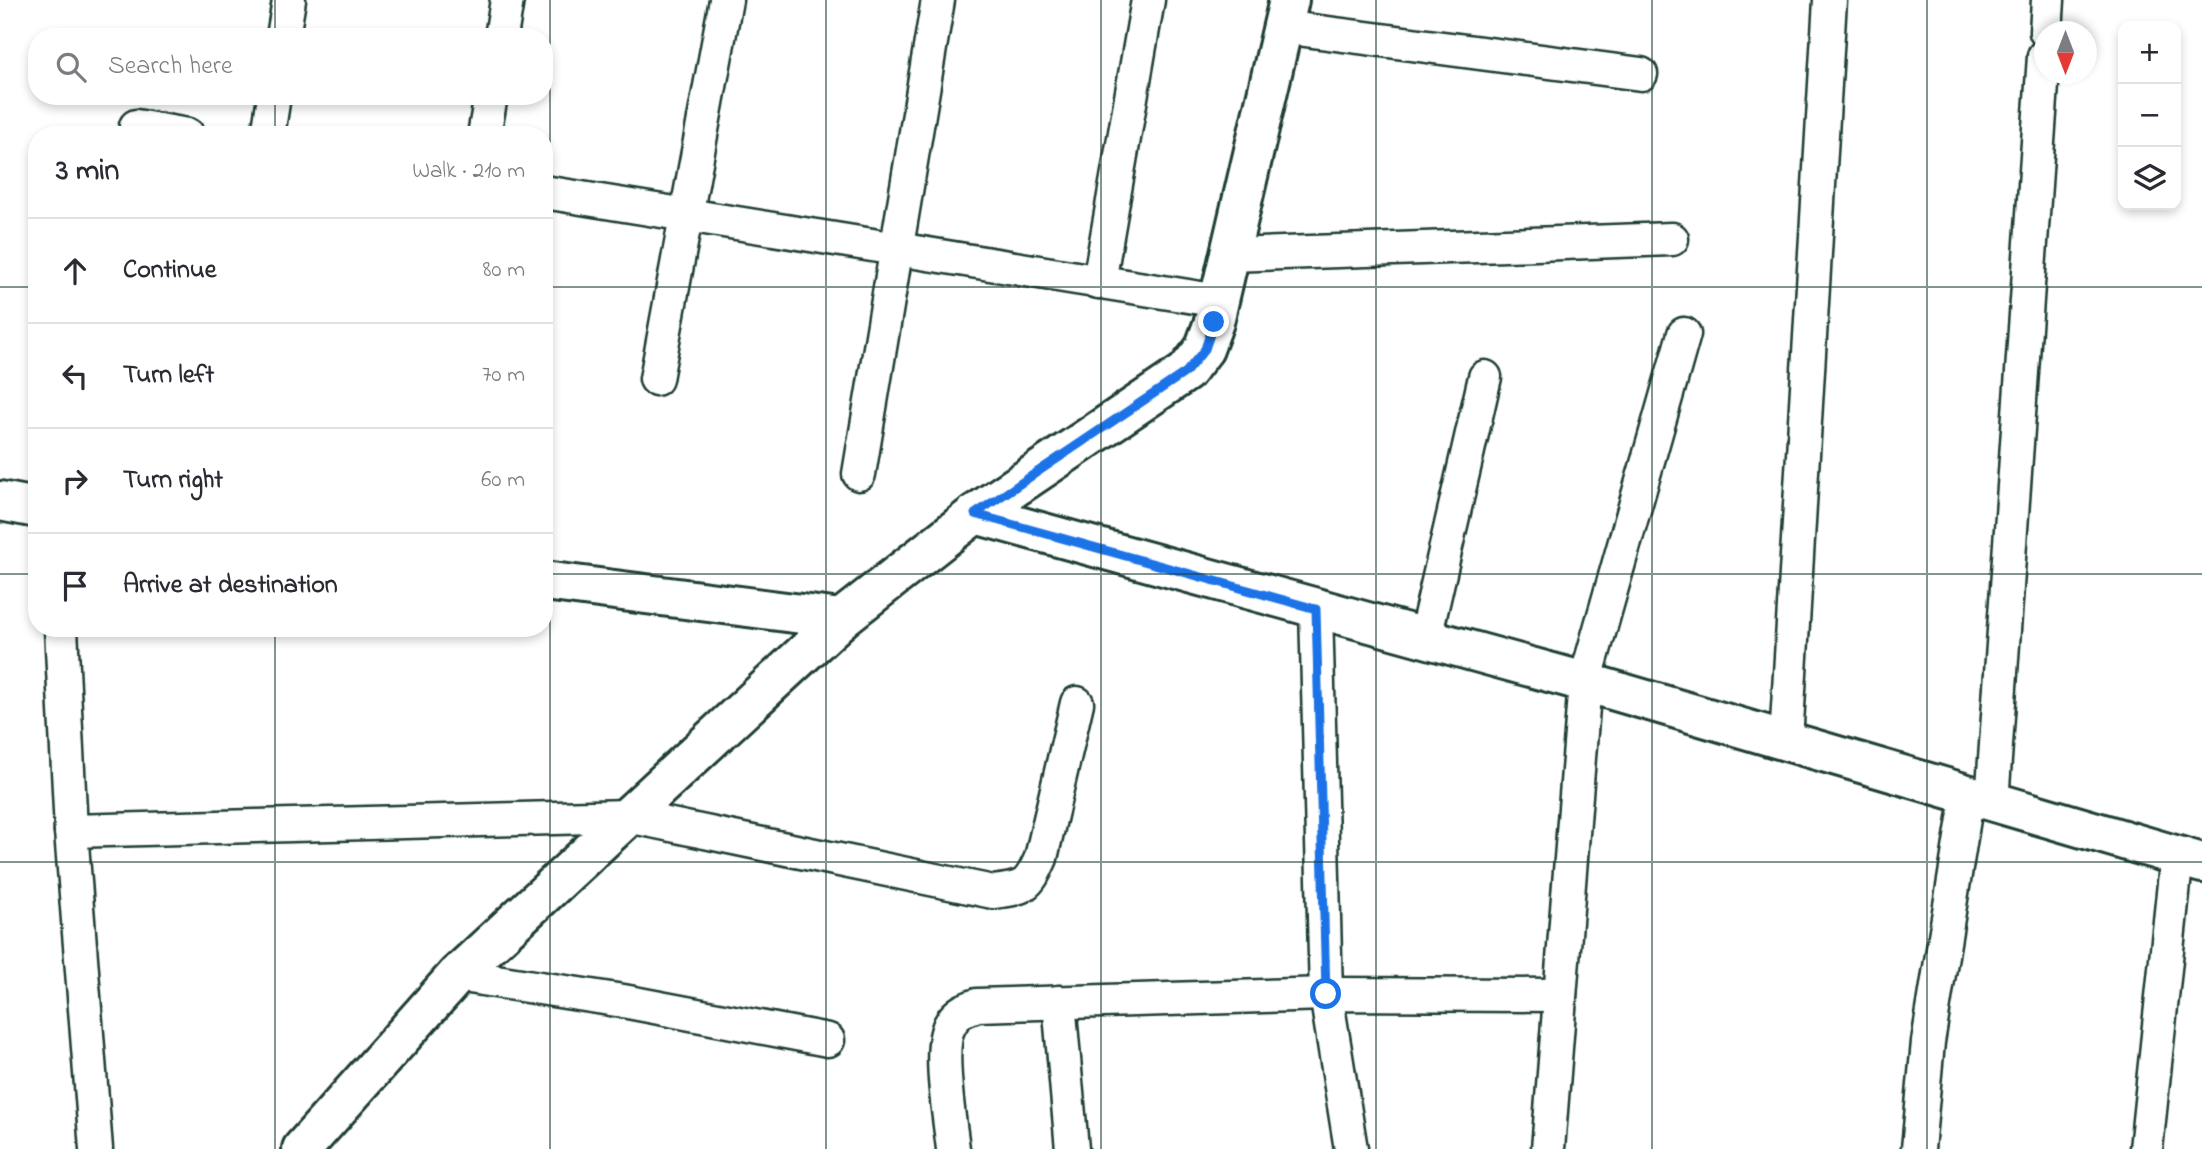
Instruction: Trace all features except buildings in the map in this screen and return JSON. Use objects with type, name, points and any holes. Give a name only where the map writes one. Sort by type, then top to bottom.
[{"type":"street","points":[[284,28],[289,0]]},
{"type":"street","points":[[502,28],[507,0]]},
{"type":"street","points":[[656,379],[726,0]]},
{"type":"street","points":[[859,474],[938,0]]},
{"type":"street","points":[[1099,282],[1148,0]]},
{"type":"street","points":[[1786,741],[1830,0]]},
{"type":"street","points":[[2047,21],[2048,0]]},
{"type":"street","points":[[302,1149],[457,975],[841,619],[975,514],[1186,372],[1205,349],[1219,301],[1285,13],[1641,74]]},
{"type":"street","points":[[1918,1149],[1928,1042],[1980,798],[2043,84]]},
{"type":"street","points":[[269,126],[273,105]]},
{"type":"street","points":[[486,126],[489,105]]},
{"type":"street","points":[[553,193],[1219,301]]},
{"type":"street","points":[[1229,256],[1672,239]]},
{"type":"street","points":[[1548,1149],[1585,682],[1684,334]]},
{"type":"street","points":[[1425,638],[1485,377]]},
{"type":"street","points":[[0,501],[28,506]]},
{"type":"street","points":[[975,514],[1585,682],[2190,859],[2146,1149]]},
{"type":"street","points":[[553,582],[841,619]]},
{"type":"street","points":[[1316,609],[1326,994],[1351,1149]]},
{"type":"street","points":[[61,637],[71,831],[96,1149]]},
{"type":"street","points":[[71,831],[628,816],[993,892],[1018,889],[1032,879],[1041,858],[1077,703]]},
{"type":"street","points":[[457,975],[828,1040]]},
{"type":"street","points":[[953,1149],[943,1046],[949,1025],[960,1011],[977,1005],[1326,994],[1560,995]]},
{"type":"street","points":[[1059,1002],[1072,1149]]},
{"type":"route","points":[[1214,322],[1205,349],[1186,372],[975,514],[1316,609],[1326,994]]}]
